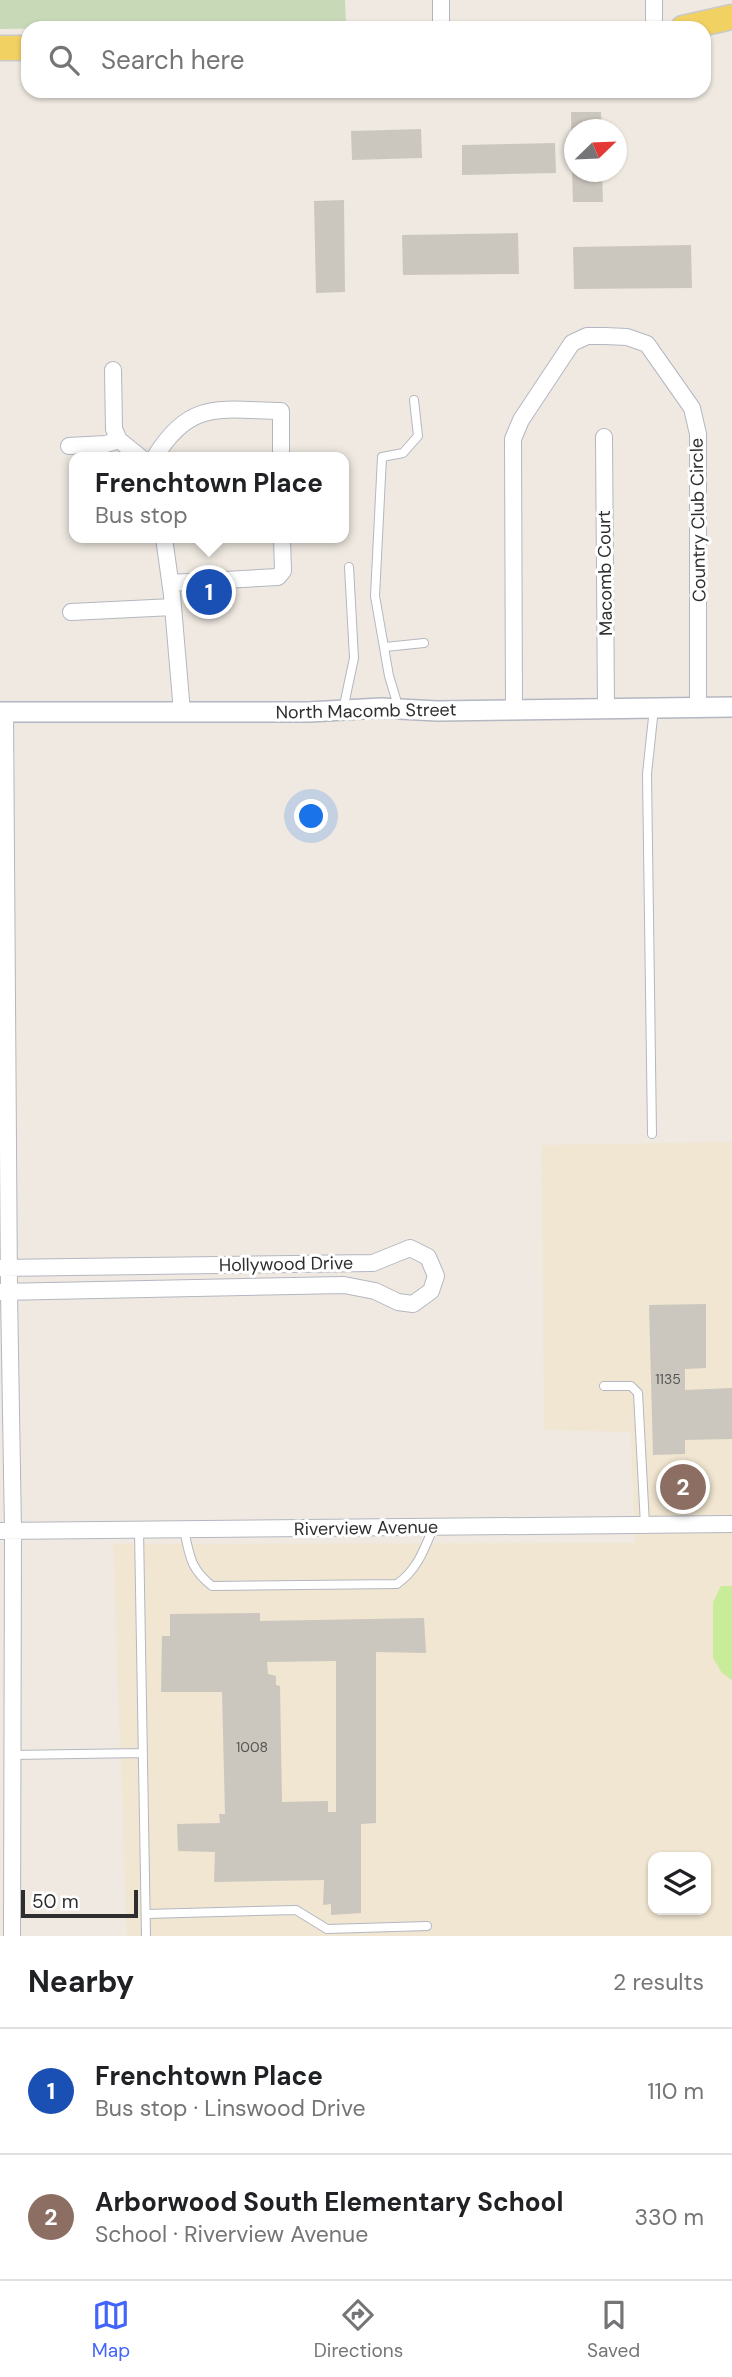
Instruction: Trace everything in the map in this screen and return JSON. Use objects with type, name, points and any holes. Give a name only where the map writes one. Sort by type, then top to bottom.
[{"type":"main road","points":[[711,22],[732,17]]},
{"type":"main road","points":[[0,48],[21,48]]},
{"type":"street","points":[[441,21],[442,0]]},
{"type":"street","points":[[654,0],[654,21]]},
{"type":"street","name":"Country Club Circle","points":[[514,708],[513,439],[521,420],[572,343],[587,336],[627,337],[648,344],[692,408],[698,435],[698,708]]},
{"type":"street","points":[[113,370],[114,429],[119,440],[134,452]]},
{"type":"street","points":[[158,452],[181,424],[197,414],[214,410],[281,411],[281,452]]},
{"type":"street","name":"Macomb Court","points":[[604,437],[606,709]]},
{"type":"street","points":[[69,446],[106,444],[119,440]]},
{"type":"street","points":[[165,543],[171,583],[182,712]]},
{"type":"street","points":[[171,583],[278,577],[282,571],[282,543]]},
{"type":"street","points":[[71,612],[173,607]]},
{"type":"street","name":"North Macomb Street","points":[[2,712],[732,708]]},
{"type":"street","points":[[2,712],[7,1531],[5,1755],[12,1936]]},
{"type":"street","name":"Hollywood Drive","points":[[4,1268],[373,1263],[410,1248],[428,1257],[436,1276],[431,1291],[413,1304],[398,1302],[376,1291],[344,1286],[4,1292]]},
{"type":"street","name":"Riverview Avenue","points":[[7,1531],[732,1524]]},
{"type":"lane","points":[[399,709],[389,676],[375,596],[382,457],[403,453],[418,436],[414,400]]},
{"type":"lane","points":[[343,710],[354,658],[349,567]]},
{"type":"lane","points":[[385,647],[424,643]]},
{"type":"lane","points":[[652,1134],[647,774],[654,708]]},
{"type":"lane","points":[[604,1386],[631,1386],[638,1393],[645,1525]]},
{"type":"lane","points":[[184,1530],[196,1573],[212,1586],[397,1584],[409,1575],[433,1528]]},
{"type":"lane","points":[[139,1530],[146,1936]]},
{"type":"lane","points":[[5,1755],[143,1753]]},
{"type":"lane","points":[[146,1914],[296,1910],[326,1933],[427,1926]]},
{"type":"shaded area","points":[[732,1142],[732,1936],[127,1936],[113,1544],[635,1543],[631,1432],[544,1430],[542,1145]]},
{"type":"green space","points":[[0,0],[345,0],[346,21],[21,21],[21,29],[0,29]]},
{"type":"green space","points":[[721,1586],[732,1586],[732,1680],[722,1673],[713,1658],[713,1602]]},
{"type":"building","points":[[571,112],[601,112],[601,119],[571,119]]},
{"type":"building","points":[[421,129],[422,158],[352,160],[351,131]]},
{"type":"building","points":[[555,143],[556,173],[462,175],[462,145]]},
{"type":"building","points":[[572,182],[602,182],[603,202],[573,202]]},
{"type":"building","points":[[344,200],[345,292],[316,293],[314,201]]},
{"type":"building","points":[[518,233],[519,274],[403,275],[402,235]]},
{"type":"building","points":[[691,245],[692,288],[574,289],[573,247]]},
{"type":"building","points":[[706,1304],[706,1368],[685,1369],[685,1390],[732,1388],[732,1439],[685,1440],[685,1454],[653,1455],[649,1305]]},
{"type":"building","points":[[260,1613],[260,1621],[424,1618],[426,1653],[376,1652],[376,1823],[361,1824],[361,1913],[331,1915],[331,1904],[323,1905],[324,1880],[214,1882],[215,1852],[178,1851],[177,1824],[220,1823],[219,1814],[225,1814],[222,1692],[161,1692],[162,1636],[170,1636],[170,1614]],"holes":[[[336,1661],[336,1812],[328,1812],[328,1801],[282,1802],[280,1686],[276,1685],[276,1676],[268,1674],[267,1662]]]},
{"type":"place","name":"Frenchtown Place","points":[[209,592]]},
{"type":"place","name":"Arborwood South Elementary School","points":[[683,1487]]}]
